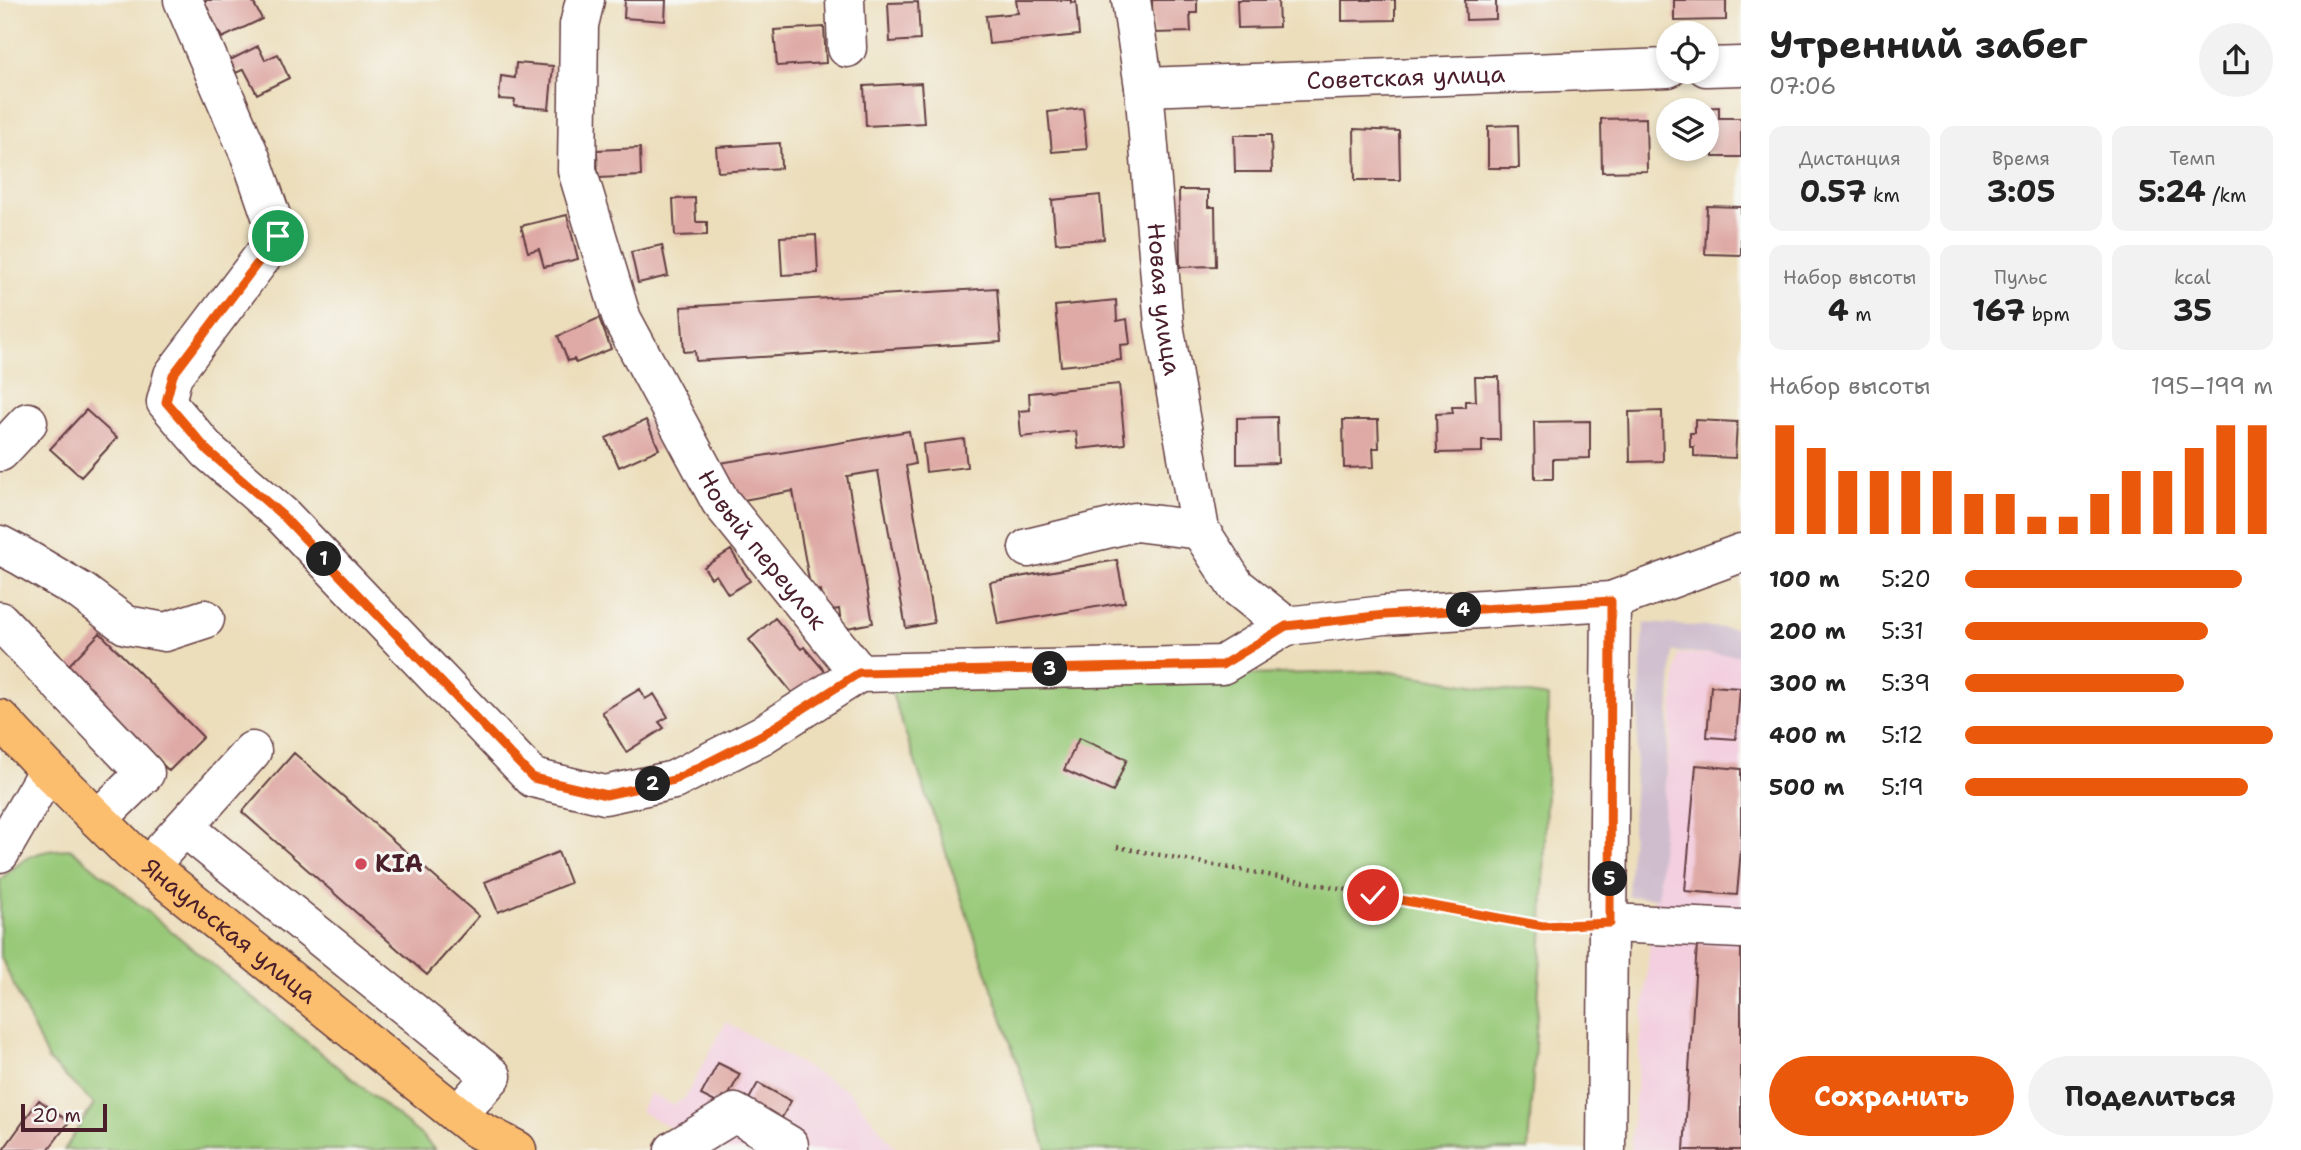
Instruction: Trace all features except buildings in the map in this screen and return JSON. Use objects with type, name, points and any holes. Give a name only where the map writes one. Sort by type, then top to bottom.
[{"type":"main road","name":"Янаульская улица","points":[[0,719],[48,770],[149,866],[472,1131],[517,1150]]},
{"type":"street","points":[[183,0],[251,158],[278,236],[173,375],[166,402],[208,451],[283,516],[533,778],[606,795],[674,780],[762,735],[859,673],[1222,665],[1286,626],[1385,615],[1611,601],[1741,553]]},
{"type":"street","name":"Новый переулок","points":[[585,0],[579,25],[577,170],[622,319],[720,501],[859,673]]},
{"type":"street","points":[[845,0],[847,48]]},
{"type":"street","name":"Новая улица","points":[[1131,0],[1144,87],[1164,325],[1200,530],[1236,586],[1286,626]]},
{"type":"street","points":[[1719,67],[1741,66]]},
{"type":"street","name":"Советская улица","points":[[1144,87],[1656,68]]},
{"type":"street","points":[[0,452],[28,422]]},
{"type":"street","points":[[1028,548],[1135,522],[1200,530]]},
{"type":"street","points":[[0,545],[82,593],[126,625],[165,632],[205,619]]},
{"type":"street","points":[[1606,1150],[1611,601]]},
{"type":"street","points":[[0,621],[145,773],[98,819]]},
{"type":"street","points":[[149,866],[252,751]]},
{"type":"street","points":[[0,853],[48,770]]},
{"type":"street","points":[[184,827],[492,1076],[472,1131]]},
{"type":"street","points":[[1610,923],[1741,929]]},
{"type":"street","points":[[674,1150],[735,1113],[789,1145],[789,1150]]},
{"type":"path","points":[[1117,847],[1543,926],[1610,923]]},
{"type":"shaded area","points":[[1644,623],[1741,629],[1741,655],[1673,652],[1658,898],[1628,896]]},
{"type":"shaded area","points":[[1678,654],[1741,654],[1741,1150],[1630,1150]]},
{"type":"shaded area","points":[[726,1022],[850,1092],[897,1150],[711,1150],[640,1111],[650,1093],[673,1105],[685,1098]]},
{"type":"green space","points":[[1384,671],[1548,697],[1543,926],[1528,1150],[1047,1150],[889,685]]},
{"type":"green space","points":[[71,849],[422,1136],[435,1150],[64,1150],[94,1104],[48,1060],[0,955],[0,880],[32,856]]},
{"type":"place","name":"KIA","points":[[361,864]]},
{"type":"route","points":[[278,236],[173,375],[166,402],[208,451],[283,516],[533,778],[606,795],[674,780],[762,735],[859,673],[1222,665],[1286,626],[1385,615],[1611,601],[1610,923],[1543,926],[1373,895]]}]
